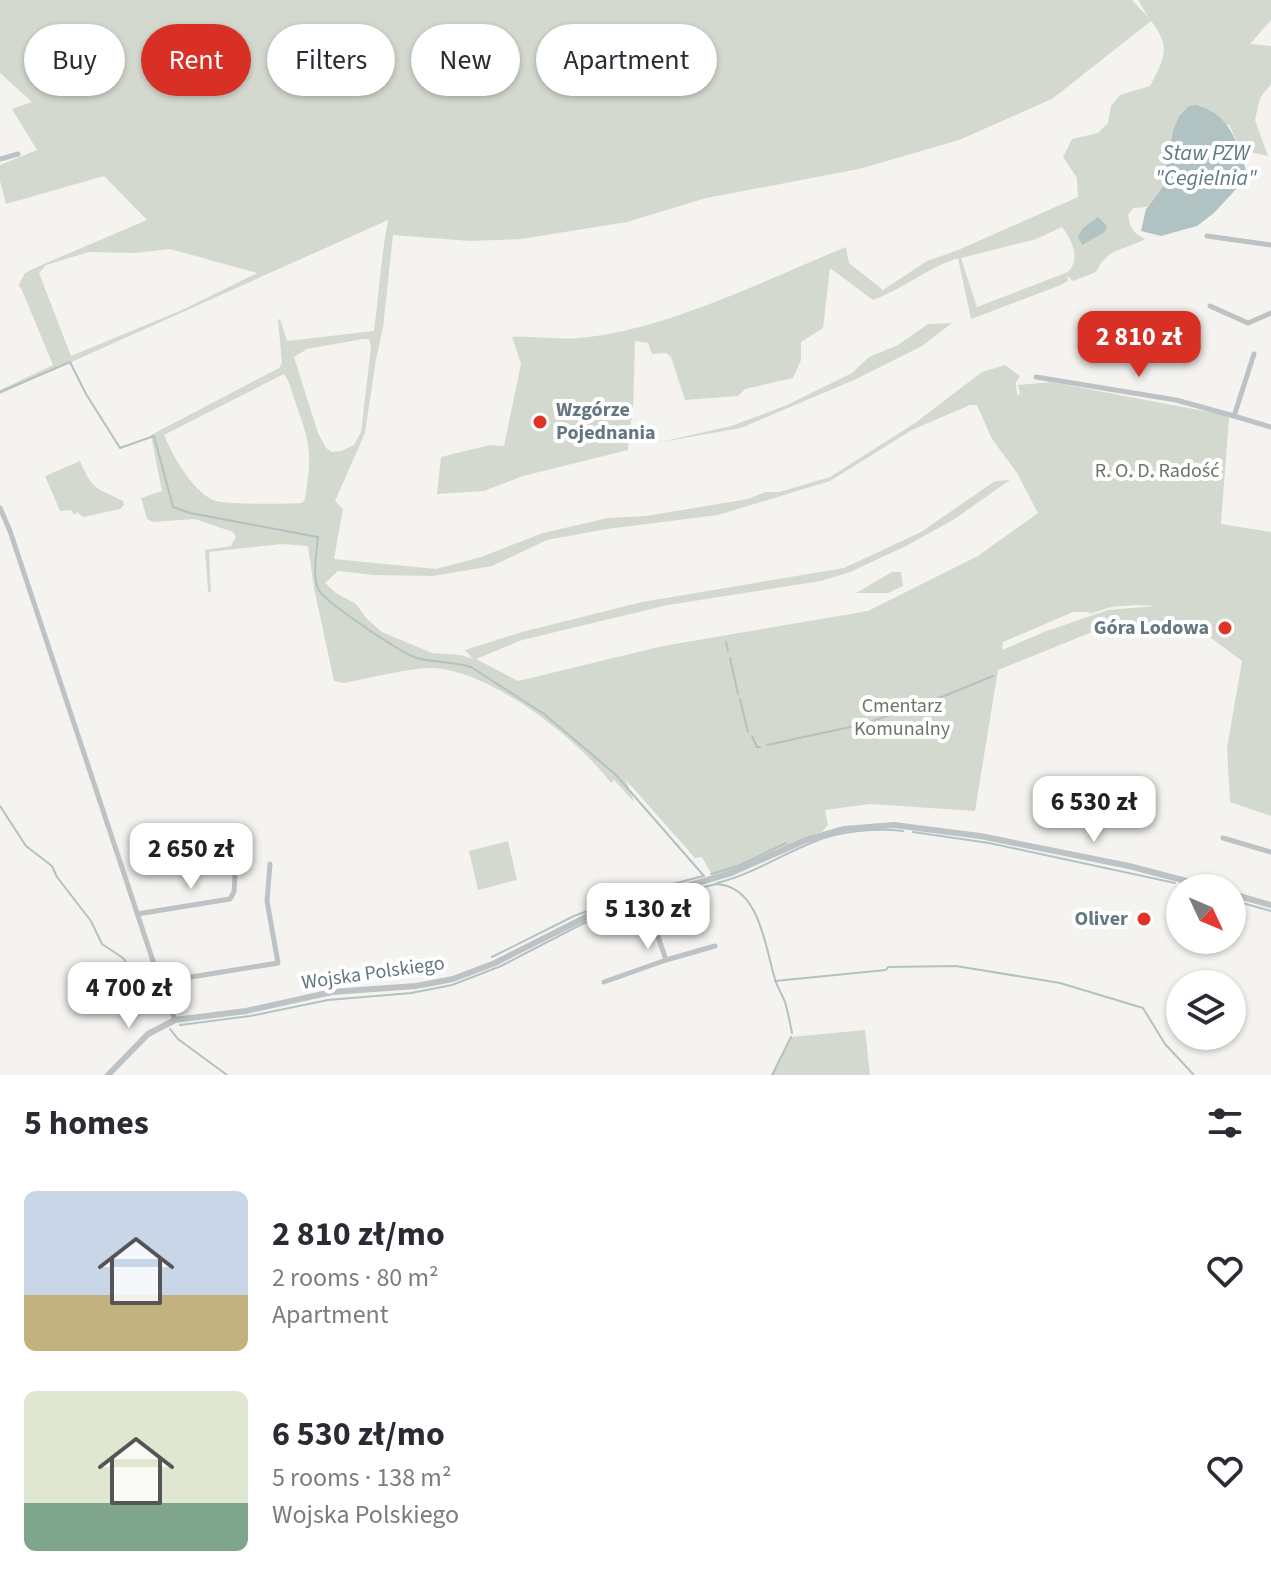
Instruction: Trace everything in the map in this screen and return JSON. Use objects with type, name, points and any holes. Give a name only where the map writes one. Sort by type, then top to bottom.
[{"type":"street","points":[[0,159],[18,154]]},
{"type":"street","points":[[1207,236],[1271,245]]},
{"type":"street","points":[[1210,306],[1248,323],[1271,313]]},
{"type":"street","points":[[1234,416],[1254,354]]},
{"type":"street","points":[[1036,377],[1176,400],[1271,428]]},
{"type":"street","points":[[0,508],[175,1020],[148,1034],[108,1075]]},
{"type":"street","name":"Wojska Polskiego","points":[[175,1020],[246,1011],[332,992],[410,987],[449,980],[495,963],[592,914],[731,873],[831,832],[883,825],[980,836],[1166,876]]},
{"type":"street","points":[[1223,838],[1271,852]]},
{"type":"street","points":[[137,914],[230,899],[234,892],[236,860]]},
{"type":"street","points":[[160,982],[278,963],[267,901],[270,864]]},
{"type":"street","points":[[645,898],[666,960]]},
{"type":"street","points":[[1246,898],[1271,905]]},
{"type":"street","points":[[604,982],[715,946]]},
{"type":"green space","points":[[0,0],[1132,0],[1149,18],[1138,0],[1271,0],[1271,20],[1250,44],[1271,46],[1271,84],[1260,98],[1255,120],[1268,156],[1241,150],[1229,125],[1179,116],[1173,130],[1162,188],[1147,207],[1133,208],[1128,215],[1133,230],[1145,239],[1111,254],[1096,272],[1073,281],[1067,276],[1068,281],[1061,285],[971,319],[958,258],[873,300],[830,268],[823,328],[801,342],[801,360],[793,378],[745,389],[738,396],[685,400],[671,357],[666,353],[652,354],[648,343],[635,341],[633,413],[628,450],[523,476],[484,491],[437,494],[441,457],[490,445],[504,446],[521,364],[512,337],[579,338],[646,325],[715,302],[846,247],[849,263],[883,290],[927,261],[1078,197],[1077,178],[1063,157],[1072,139],[1098,133],[1108,123],[1111,106],[1120,95],[1150,86],[1164,53],[1162,39],[1151,21],[1052,99],[959,140],[859,169],[706,198],[627,222],[521,239],[470,241],[393,235],[383,328],[365,433],[335,501],[343,509],[334,559],[436,569],[481,557],[543,533],[608,518],[646,516],[748,499],[765,492],[779,492],[830,477],[915,423],[982,372],[1005,365],[1020,376],[1016,382],[1017,395],[1020,394],[1018,385],[1051,382],[1225,415],[1229,418],[1221,524],[1271,532],[1271,816],[1230,802],[1227,748],[1242,661],[1199,629],[1117,622],[998,670],[975,811],[870,804],[825,810],[828,825],[823,831],[729,871],[712,875],[702,857],[695,858],[626,780],[634,802],[556,728],[532,710],[481,681],[457,672],[425,668],[343,683],[334,681],[308,546],[282,544],[209,552],[211,593],[208,591],[205,550],[231,546],[236,537],[233,532],[195,519],[153,522],[147,519],[141,498],[162,491],[151,435],[279,368],[282,363],[278,320],[287,341],[374,331],[388,220],[0,394],[0,390],[53,365],[18,286],[25,273],[147,220],[104,176],[6,204],[0,181],[0,165],[37,150],[12,109],[32,102],[25,96],[125,96],[125,24],[24,24],[24,95],[0,73]],"holes":[[[1062,227],[1072,244],[1074,255],[1068,272],[977,307],[961,258],[1036,239]],[[170,249],[257,273],[182,310],[71,356],[39,273],[46,265],[89,252],[135,253]],[[369,339],[371,347],[361,432],[354,445],[341,451],[332,452],[326,448],[318,433],[294,357],[307,349]],[[284,374],[307,441],[309,471],[305,499],[302,503],[270,504],[213,500],[190,480],[164,435]],[[970,405],[977,405],[992,439],[1017,473],[1038,513],[978,556],[868,611],[663,646],[518,681],[476,659],[522,640],[668,605],[821,581],[850,572],[953,520],[1010,480],[995,481],[921,532],[844,568],[642,602],[522,632],[465,650],[473,659],[432,653],[382,632],[356,604],[325,583],[338,571],[433,576],[492,566],[547,540],[718,515],[830,481],[912,430]],[[1156,606],[1108,610],[1002,650],[1003,642],[1073,612],[1089,614],[1111,607]]]},
{"type":"green space","points":[[952,323],[922,346],[854,380],[741,428],[656,443],[731,426],[787,405],[852,373],[869,357],[898,345],[928,324]]},
{"type":"green space","points":[[80,461],[96,487],[123,501],[120,509],[83,517],[77,512],[74,515],[71,510],[60,511],[45,476]]},
{"type":"green space","points":[[892,572],[901,572],[903,586],[888,593],[856,593]]},
{"type":"green space","points":[[508,841],[517,880],[478,890],[469,851]]},
{"type":"green space","points":[[865,1030],[870,1075],[772,1075],[791,1037]]},
{"type":"water","name":"Staw PZW \"Cegielnia\"","points":[[1189,106],[1208,109],[1226,124],[1237,143],[1248,176],[1214,213],[1197,226],[1161,236],[1141,231],[1146,209],[1162,188],[1173,130],[1179,116]]},
{"type":"water","points":[[1098,217],[1107,226],[1105,232],[1082,245],[1078,237],[1083,228]]},
{"type":"waterway","points":[[0,392],[70,362],[120,448],[154,436],[173,507],[190,513],[318,537],[316,580],[317,587],[326,598],[409,655],[471,667],[544,714],[615,774],[704,876]]},
{"type":"waterway","points":[[726,642],[728,651]]},
{"type":"waterway","points":[[730,658],[738,694]]},
{"type":"waterway","points":[[861,725],[993,676]]},
{"type":"waterway","points":[[740,699],[748,732]]},
{"type":"waterway","points":[[767,745],[855,726]]},
{"type":"waterway","points":[[752,736],[757,747],[760,747]]},
{"type":"waterway","points":[[0,806],[26,846],[52,866],[91,921],[102,944],[123,958],[161,1013]]},
{"type":"waterway","points":[[717,883],[836,835],[859,831],[903,831]]},
{"type":"waterway","points":[[913,832],[989,843],[1166,881]]},
{"type":"waterway","points":[[711,874],[738,866],[786,843]]},
{"type":"waterway","points":[[643,892],[703,876]]},
{"type":"waterway","points":[[650,901],[716,884],[731,887],[742,895],[751,906],[764,935],[792,1033]]},
{"type":"waterway","points":[[492,957],[574,916],[634,894]]},
{"type":"waterway","points":[[180,1025],[250,1016],[328,1000],[411,993],[452,985],[501,966],[584,923],[642,903]]},
{"type":"waterway","points":[[1246,904],[1271,911]]},
{"type":"waterway","points":[[775,981],[886,970],[888,967],[956,966],[1060,983],[1143,1008],[1165,1044],[1193,1074]]},
{"type":"waterway","points":[[170,1029],[178,1039],[227,1075]]},
{"type":"waterway","points":[[772,1075],[791,1037]]},
{"type":"place","name":"Wzgórze Pojednania","points":[[540,422]]},
{"type":"place","name":"Góra Lodowa","points":[[1225,628]]},
{"type":"place","name":"Oliver","points":[[1144,919]]},
{"type":"park label","name":"R. O. D. Radość","points":[[1157,471]]},
{"type":"park label","name":"Cmentarz Komunalny","points":[[902,718]]}]
